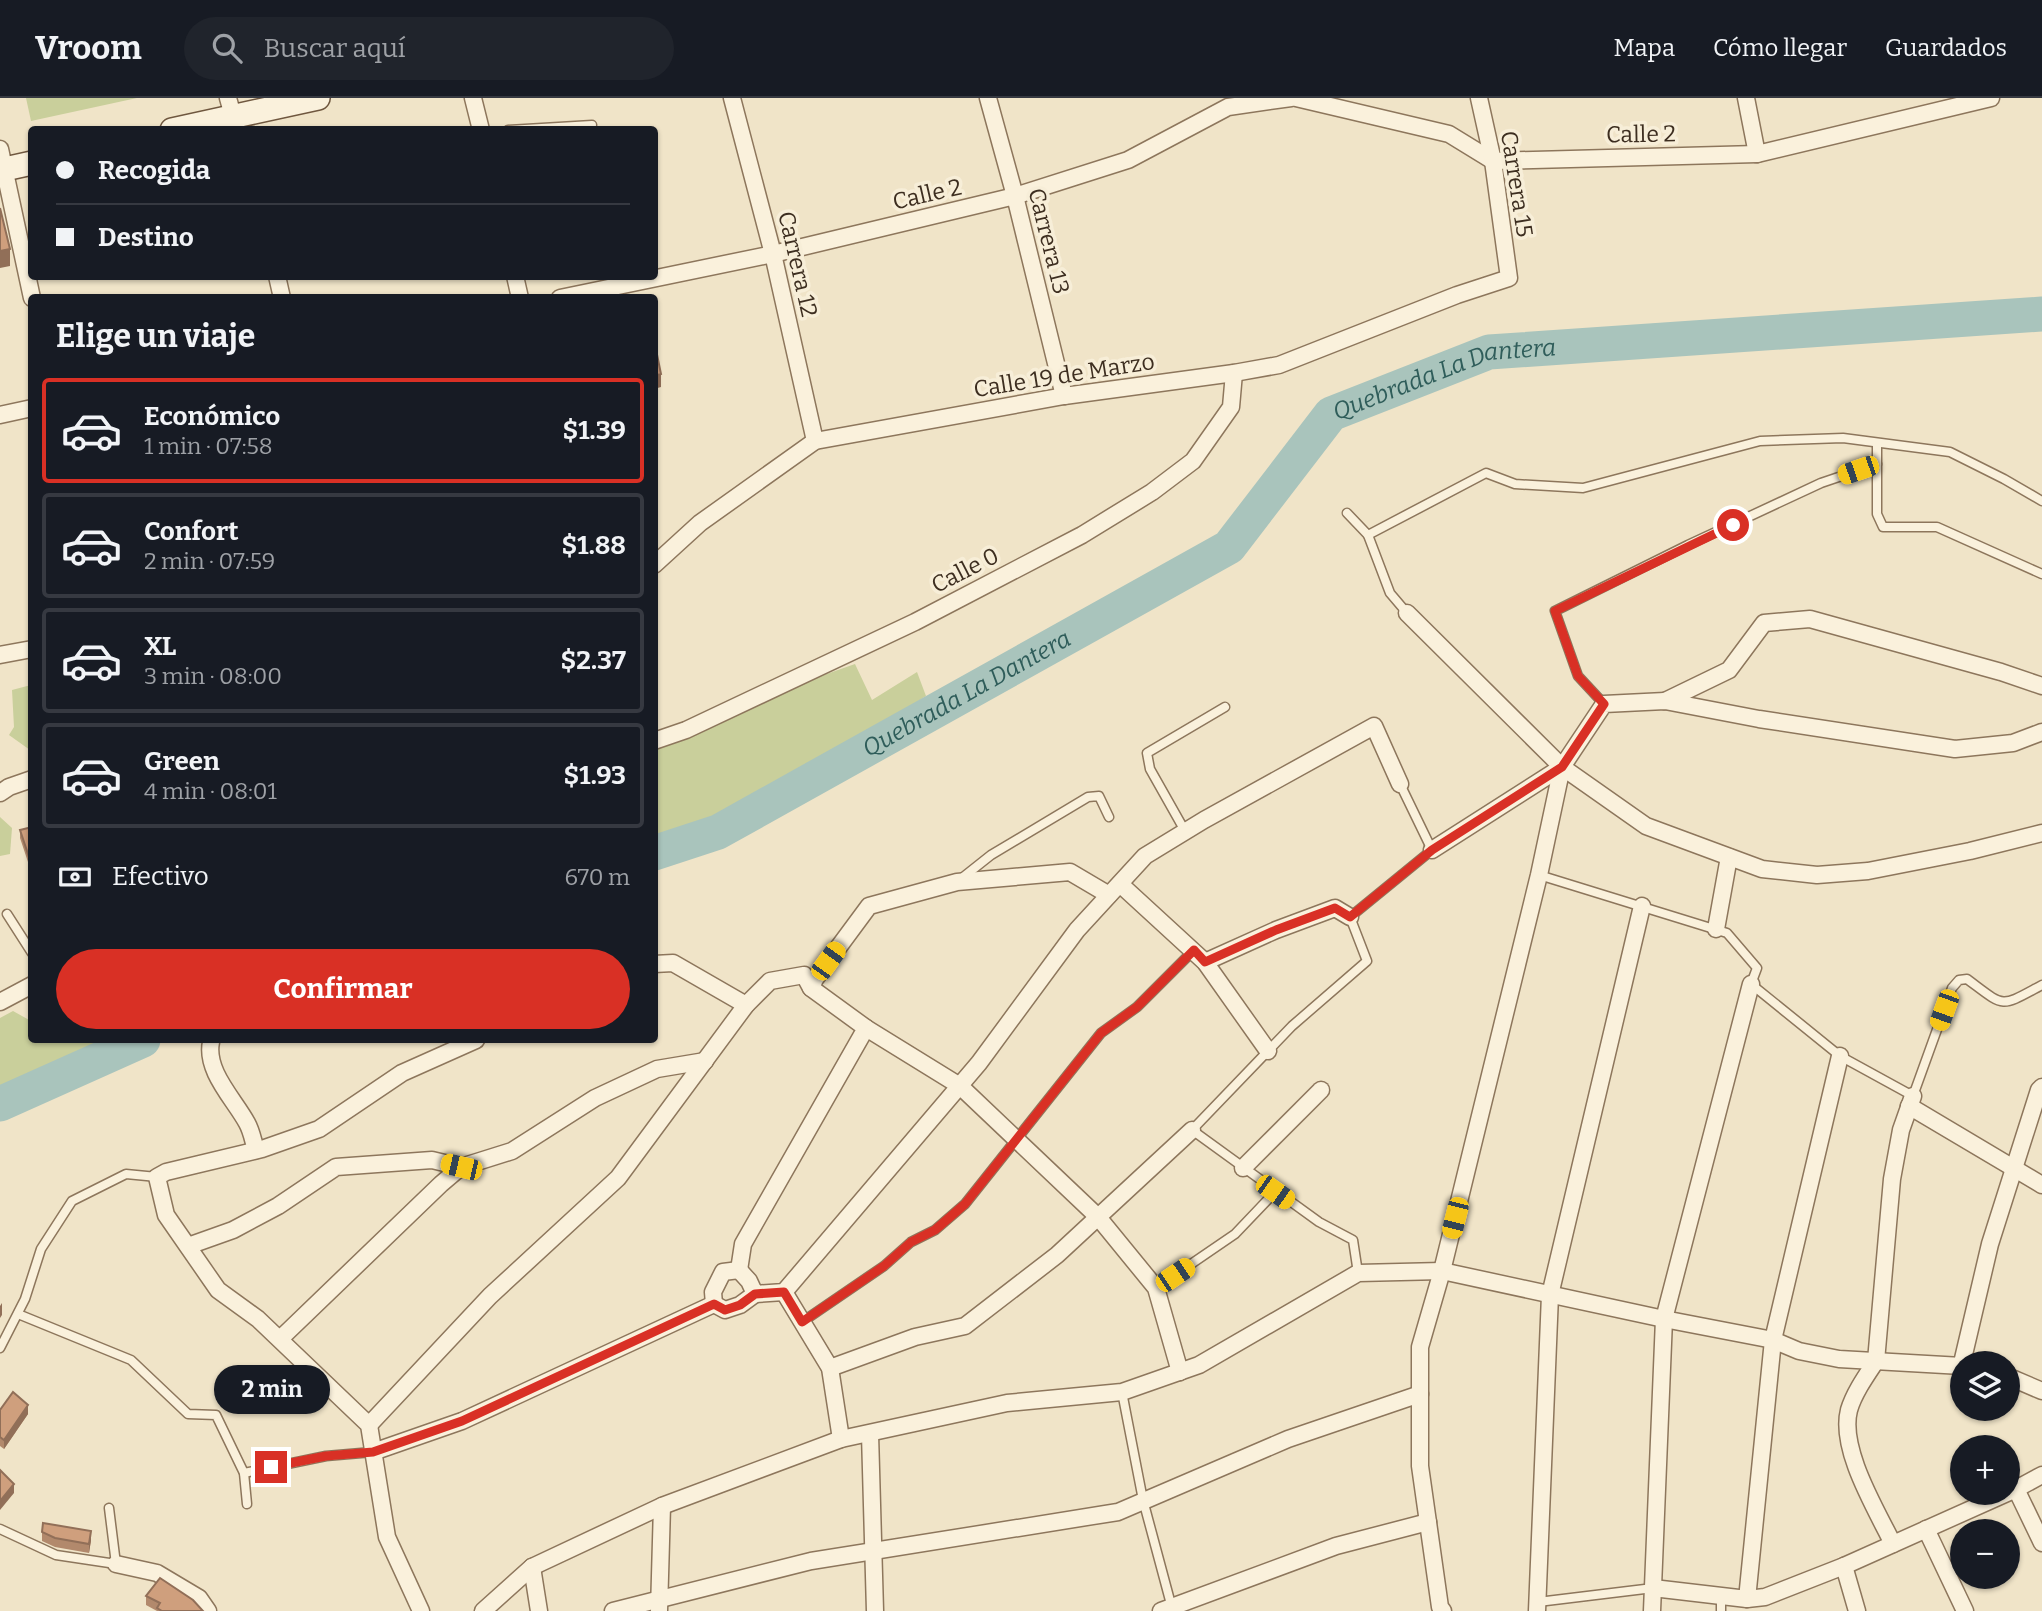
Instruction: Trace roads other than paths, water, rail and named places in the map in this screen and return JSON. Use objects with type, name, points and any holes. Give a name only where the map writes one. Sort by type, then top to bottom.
[{"type":"street","points":[[187,126],[233,114],[318,98]]},
{"type":"street","points":[[473,98],[480,126]]},
{"type":"street","name":"Carrera 12","points":[[732,98],[773,254],[815,441]]},
{"type":"street","name":"Carrera 13","points":[[988,98],[1064,396]]},
{"type":"street","name":"Calle 2","points":[[658,278],[773,254],[1015,196],[1128,160],[1227,103],[1294,98],[1449,134],[1493,161],[1757,155],[1983,99]]},
{"type":"street","name":"Carrera 15","points":[[1479,98],[1493,161],[1509,278]]},
{"type":"street","points":[[1746,98],[1757,155]]},
{"type":"street","points":[[28,163],[1,163],[31,294]]},
{"type":"street","name":"Calle 19 de Marzo","points":[[658,561],[700,523],[815,441],[1064,396],[1279,365],[1457,295],[1509,278]]},
{"type":"street","name":"Calle 2","points":[[579,294],[647,280]]},
{"type":"street","name":"Calle 0","points":[[658,737],[686,730],[915,622],[1082,535],[1152,492],[1193,461],[1231,407],[1234,373]]},
{"type":"street","points":[[0,415],[28,409]]},
{"type":"street","points":[[1407,613],[1562,767],[1646,826],[1762,869],[1817,875],[1868,871],[1970,851],[2042,833]]},
{"type":"street","points":[[1665,701],[1728,670],[1764,623],[1810,619],[2042,686]]},
{"type":"street","points":[[0,655],[28,650]]},
{"type":"street","points":[[1443,1611],[1440,1607],[1420,1466],[1420,1347],[1442,1271],[1539,874],[1562,767],[1604,704],[1665,701],[1759,719],[1955,749],[2012,743],[2042,732]]},
{"type":"street","points":[[714,1304],[725,1310],[740,1305],[755,1294],[784,1292],[979,1063],[1077,930],[1145,856],[1374,726],[1400,784]]},
{"type":"street","points":[[1432,850],[1562,767]]},
{"type":"street","points":[[0,793],[28,780]]},
{"type":"street","points":[[1716,929],[1729,857]]},
{"type":"street","points":[[811,988],[869,906],[957,882],[1070,872],[1114,890],[1200,956],[1268,1051]]},
{"type":"street","points":[[1538,1606],[1550,1295],[1642,906]]},
{"type":"street","points":[[1200,956],[1335,908],[1350,917]]},
{"type":"street","points":[[658,964],[673,963],[746,1005]]},
{"type":"street","points":[[369,1425],[490,1296],[618,1178],[746,1005],[770,981],[804,975],[811,988],[866,1028],[960,1086],[1098,1217],[1156,1288],[1180,1372]]},
{"type":"street","points":[[1652,1611],[1664,1319],[1751,984]]},
{"type":"street","points":[[0,1002],[28,987]]},
{"type":"street","points":[[739,1270],[743,1244],[866,1028]]},
{"type":"street","points":[[211,1043],[211,1060],[229,1097],[249,1126],[256,1150]]},
{"type":"street","points":[[421,1611],[387,1537],[369,1425],[258,1319],[218,1290],[166,1215],[157,1177],[166,1172],[256,1150],[319,1129],[401,1073],[469,1043]]},
{"type":"street","points":[[1747,1599],[1773,1340],[1840,1056]]},
{"type":"street","points":[[280,1339],[461,1167],[512,1151],[595,1098],[657,1069],[705,1061]]},
{"type":"street","points":[[1965,1351],[1990,1244],[2042,1087]]},
{"type":"street","points":[[1243,1168],[1321,1090]]},
{"type":"street","points":[[1893,1544],[1860,1479],[1847,1435],[1849,1410],[1875,1361],[1892,1179],[1901,1130],[1911,1101],[2042,1185]]},
{"type":"street","points":[[830,1368],[915,1337],[965,1326],[1057,1255],[1192,1130]]},
{"type":"street","points":[[188,1246],[233,1230],[278,1206],[336,1167],[432,1160],[461,1167]]},
{"type":"street","points":[[739,1270],[749,1281],[755,1294]]},
{"type":"street","points":[[714,1304],[713,1292],[723,1272],[739,1270]]},
{"type":"street","points":[[483,1611],[532,1567],[662,1506],[841,1440],[1007,1403],[1122,1392],[1199,1365],[1359,1273],[1442,1271],[1773,1340],[1799,1351],[1839,1359],[1950,1364]]},
{"type":"street","points":[[784,1292],[830,1368],[841,1440]]},
{"type":"street","points":[[373,1452],[462,1421],[714,1304]]},
{"type":"street","points":[[2020,1382],[2042,1391]]},
{"type":"street","points":[[613,1611],[659,1605],[811,1562],[1118,1512],[1288,1439],[1420,1395]]},
{"type":"street","points":[[870,1434],[875,1611]]},
{"type":"street","points":[[2020,1487],[2042,1475]]},
{"type":"street","points":[[2020,1495],[2042,1543]]},
{"type":"street","points":[[1653,1588],[1721,1603],[1765,1597],[1844,1566],[1981,1505]]},
{"type":"street","points":[[659,1605],[662,1506]]},
{"type":"street","points":[[1169,1610],[1336,1546],[1428,1522]]},
{"type":"street","points":[[1926,1529],[1965,1611]]},
{"type":"street","points":[[116,1564],[157,1573],[199,1598],[208,1611]]},
{"type":"street","points":[[1844,1566],[1857,1611]]},
{"type":"street","points":[[532,1567],[539,1611]]},
{"type":"lane","points":[[576,126],[593,125]]},
{"type":"lane","points":[[1368,535],[1486,472],[1515,484],[1584,488],[1760,442],[1843,438],[1950,452],[2042,501]]},
{"type":"lane","points":[[1877,444],[1877,514],[1883,527],[1937,527],[2042,574]]},
{"type":"lane","points":[[1604,704],[1578,676],[1555,611],[1821,483],[1877,464]]},
{"type":"lane","points":[[1347,513],[1368,535],[1390,593],[1407,613]]},
{"type":"lane","points":[[1185,831],[1150,769],[1147,753],[1224,707]]},
{"type":"lane","points":[[1359,1273],[1353,1240],[1319,1222],[1275,1192],[1192,1130],[1292,1026],[1367,961],[1350,917],[1432,850],[1400,784]]},
{"type":"lane","points":[[957,882],[991,855],[1088,797],[1099,796],[1109,817]]},
{"type":"lane","points":[[1539,874],[1727,933],[1756,968],[1751,984],[1840,1056],[1911,1101],[1952,988],[1959,980],[1967,979],[1998,1002],[2009,1003],[2042,985]]},
{"type":"lane","points":[[7,914],[28,947]]},
{"type":"lane","points":[[802,1322],[884,1266],[911,1242],[935,1230],[965,1204],[1101,1033],[1200,956]]},
{"type":"lane","points":[[0,1348],[25,1299],[41,1249],[72,1201],[126,1174],[157,1177]]},
{"type":"lane","points":[[1156,1288],[1235,1234],[1275,1192]]},
{"type":"lane","points":[[18,1314],[131,1360],[188,1414],[216,1415],[244,1473],[247,1504]]},
{"type":"lane","points":[[1122,1392],[1143,1500],[1169,1610]]},
{"type":"lane","points":[[244,1473],[326,1456],[373,1452]]},
{"type":"lane","points":[[0,1529],[56,1555],[116,1564],[109,1508]]},
{"type":"lane","points":[[1538,1606],[1653,1588]]},
{"type":"waterway","name":"Quebrada La Dantera","points":[[658,852],[718,832],[1229,547],[1331,414],[1489,352],[2042,314]]},
{"type":"waterway","name":"Quebrada La Dantera","points":[[0,1104],[136,1043]]}]
